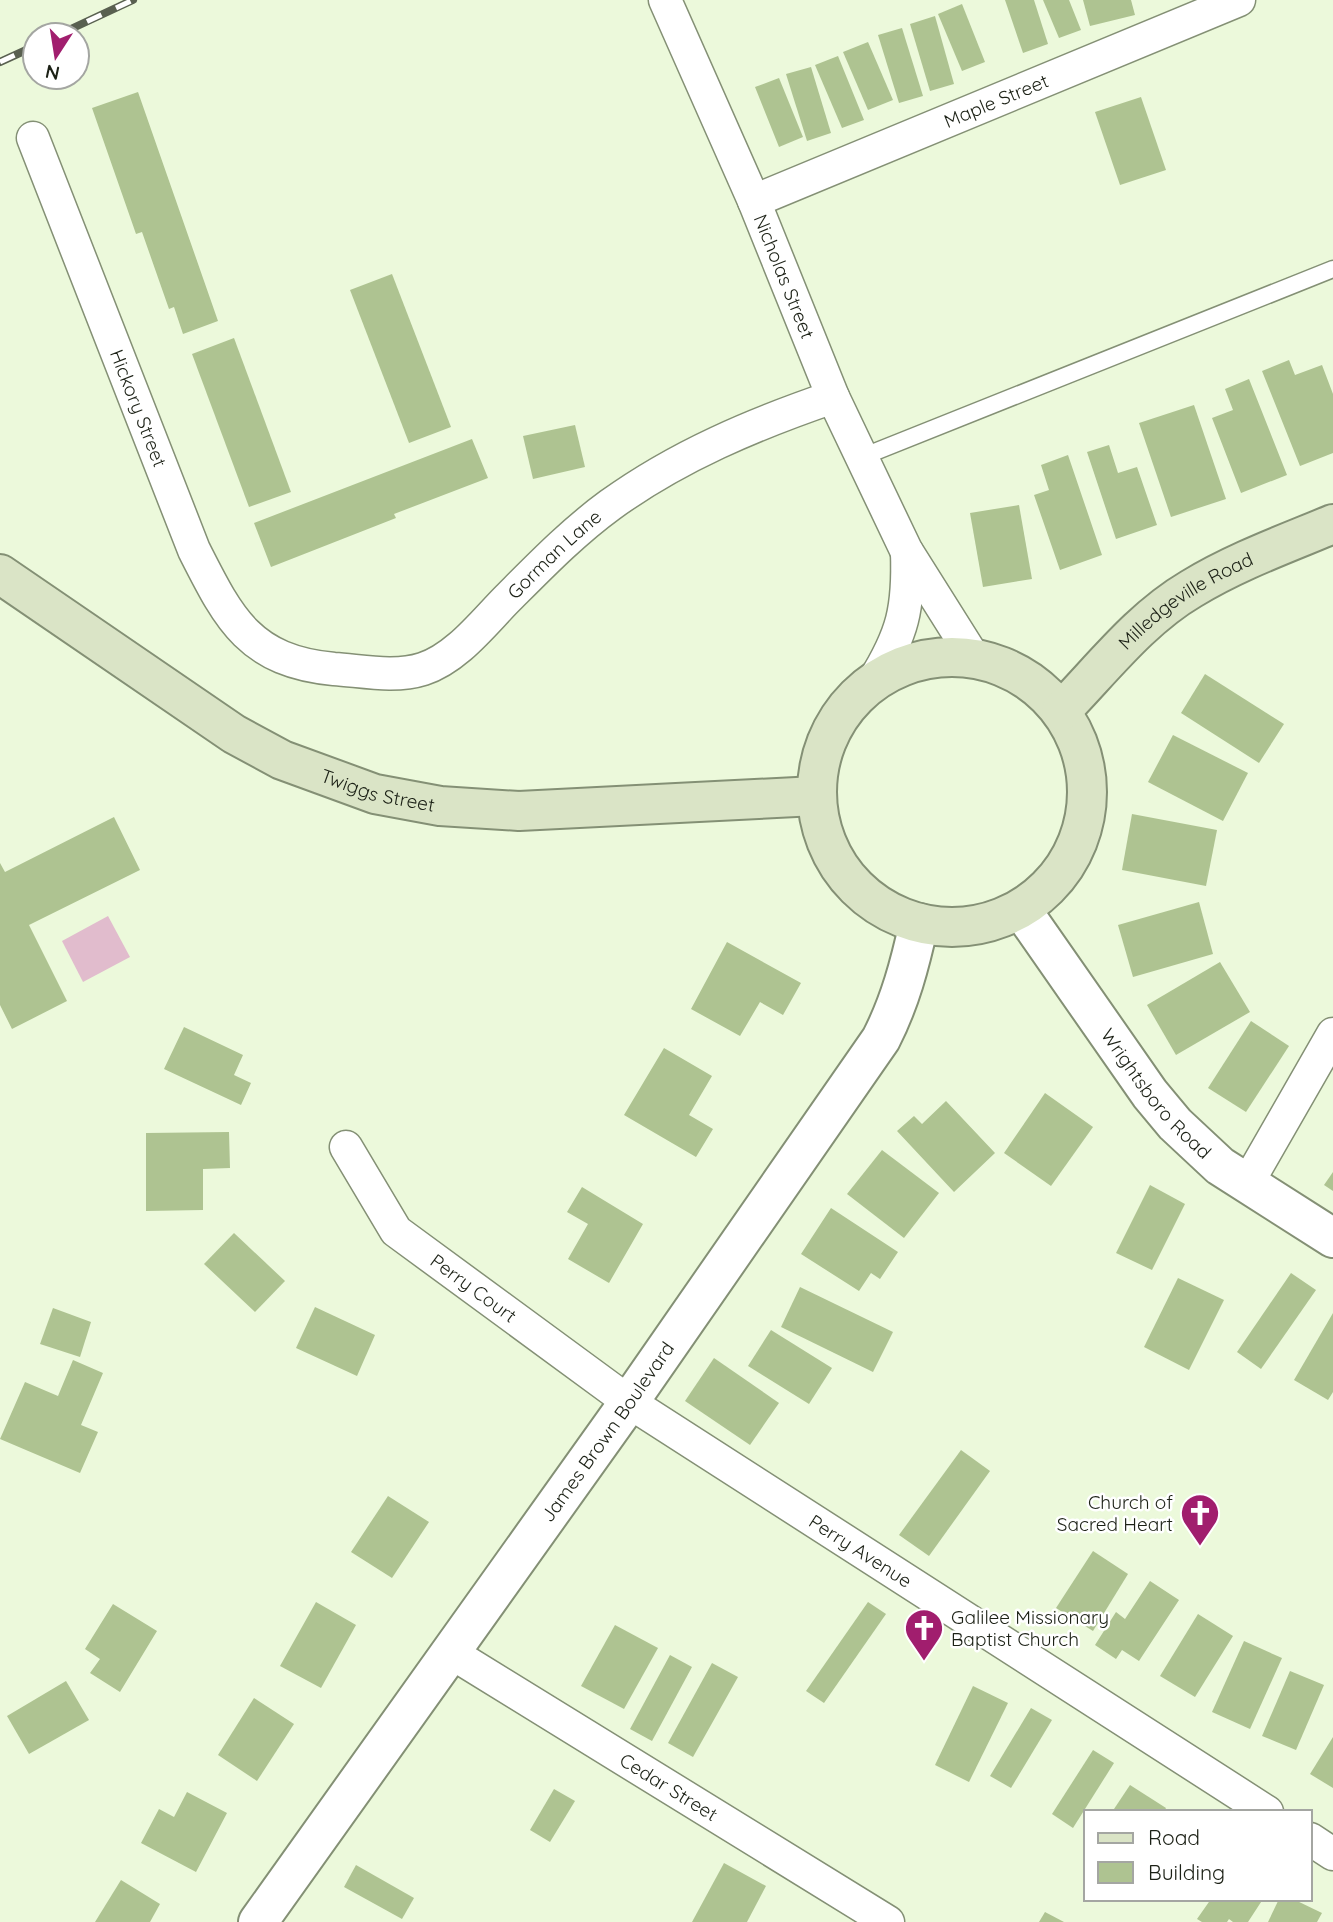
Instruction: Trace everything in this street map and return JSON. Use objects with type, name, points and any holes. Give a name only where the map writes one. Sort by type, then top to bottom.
[{"type":"main road","name":"Milledgeville Road","points":[[1061,711],[1149,620],[1189,590],[1234,565],[1333,524]]},
{"type":"main road","name":"Twiggs Street","points":[[0,574],[234,734],[282,760],[375,794],[440,806],[519,811],[817,796]]},
{"type":"main road","points":[[938,657],[974,658],[1007,668],[1037,686],[1061,711],[1082,751],[1088,797],[1079,841],[1056,880],[1021,909],[989,923],[954,927],[919,923],[879,906],[846,877],[825,839],[817,796],[822,753],[842,713],[873,682],[904,665],[938,657]]},
{"type":"street","name":"Nicholas Street","points":[[665,0],[754,201],[834,397],[862,457],[906,550],[974,658]]},
{"type":"street","name":"Maple Street","points":[[754,201],[1239,0]]},
{"type":"street","name":"Hickory Street","points":[[33,138],[194,550],[222,605],[238,626],[252,641],[278,654]]},
{"type":"street","name":"Gorman Lane","points":[[278,654],[314,667],[396,674],[424,669],[463,643],[574,533],[660,472],[712,444],[781,415],[834,397]]},
{"type":"street","name":"Nicholas Street","points":[[873,682],[891,653],[900,629],[908,590],[906,550]]},
{"type":"street","name":"Wrightsboro Road","points":[[1021,909],[1150,1094],[1197,1146],[1247,1184],[1333,1238]]},
{"type":"street","name":"James Brown Boulevard","points":[[258,1922],[629,1402],[881,1039],[895,1013],[919,923]]},
{"type":"street","points":[[1247,1184],[1333,1034]]},
{"type":"street","name":"Perry Court","points":[[346,1147],[396,1231],[629,1402]]},
{"type":"street","name":"Perry Avenue","points":[[629,1402],[1264,1810]]},
{"type":"street","name":"Cedar Street","points":[[450,1652],[888,1922]]},
{"type":"street","points":[[1312,1840],[1333,1854]]},
{"type":"lane","points":[[862,457],[1333,269]]},
{"type":"shaded area","points":[[108,916],[130,957],[83,982],[62,941]]},
{"type":"building","points":[[1005,0],[1034,0],[1048,44],[1023,53]]},
{"type":"building","points":[[1043,0],[1069,0],[1081,30],[1059,38]]},
{"type":"building","points":[[1083,0],[1131,0],[1135,15],[1090,26]]},
{"type":"building","points":[[962,4],[985,62],[962,71],[938,14]]},
{"type":"building","points":[[935,16],[954,84],[930,91],[910,24]]},
{"type":"building","points":[[902,28],[923,96],[899,103],[878,35]]},
{"type":"building","points":[[868,42],[893,100],[868,110],[843,52]]},
{"type":"building","points":[[838,56],[864,120],[842,128],[815,65]]},
{"type":"building","points":[[811,67],[831,133],[807,141],[786,74]]},
{"type":"building","points":[[779,78],[803,137],[779,147],[755,87]]},
{"type":"building","points":[[138,92],[218,321],[183,334],[174,307],[169,309],[142,232],[136,234],[92,108]]},
{"type":"building","points":[[1141,97],[1166,170],[1120,185],[1095,112]]},
{"type":"building","points":[[392,274],[451,427],[409,443],[350,290]]},
{"type":"building","points":[[234,338],[291,492],[249,507],[192,354]]},
{"type":"building","points":[[1289,360],[1295,375],[1322,365],[1333,394],[1333,453],[1300,466],[1262,371]]},
{"type":"building","points":[[1249,379],[1287,475],[1241,493],[1212,418],[1233,410],[1225,389]]},
{"type":"building","points":[[1194,405],[1226,499],[1171,517],[1139,423]]},
{"type":"building","points":[[575,425],[585,467],[533,479],[523,436]]},
{"type":"building","points":[[472,439],[488,478],[394,514],[396,518],[271,567],[254,523]]},
{"type":"building","points":[[1109,445],[1118,473],[1137,467],[1157,525],[1116,539],[1087,452]]},
{"type":"building","points":[[1068,455],[1102,555],[1060,570],[1034,495],[1049,490],[1041,465]]},
{"type":"building","points":[[1019,505],[1032,579],[983,587],[970,513]]},
{"type":"building","points":[[1205,674],[1284,724],[1259,763],[1181,713]]},
{"type":"building","points":[[1173,735],[1248,773],[1223,821],[1148,782]]},
{"type":"building","points":[[1132,814],[1217,830],[1206,886],[1122,870]]},
{"type":"building","points":[[114,817],[140,870],[29,925],[67,1001],[12,1029],[0,1005],[0,863],[5,872]]},
{"type":"building","points":[[1199,902],[1213,954],[1133,977],[1118,925]]},
{"type":"building","points":[[727,942],[801,983],[783,1015],[760,1002],[740,1036],[691,1009]]},
{"type":"building","points":[[1220,962],[1250,1012],[1176,1055],[1147,1005]]},
{"type":"building","points":[[1251,1021],[1289,1046],[1246,1112],[1208,1088]]},
{"type":"building","points":[[184,1027],[243,1055],[234,1075],[251,1083],[241,1105],[164,1069]]},
{"type":"building","points":[[664,1048],[712,1076],[689,1115],[713,1129],[696,1157],[624,1115]]},
{"type":"building","points":[[1045,1093],[1093,1127],[1051,1186],[1004,1153]]},
{"type":"building","points":[[946,1101],[995,1153],[954,1192],[897,1131],[914,1116],[922,1124]]},
{"type":"building","points":[[229,1132],[230,1168],[203,1169],[203,1210],[146,1211],[146,1133]]},
{"type":"building","points":[[882,1150],[939,1193],[904,1238],[847,1194]]},
{"type":"building","points":[[1333,1172],[1333,1191],[1324,1185]]},
{"type":"building","points":[[1150,1185],[1185,1204],[1152,1270],[1116,1253]]},
{"type":"building","points":[[582,1187],[643,1224],[609,1283],[568,1259],[588,1224],[567,1212]]},
{"type":"building","points":[[831,1208],[898,1252],[880,1279],[871,1273],[859,1291],[801,1254]]},
{"type":"building","points":[[234,1233],[285,1281],[255,1312],[204,1264]]},
{"type":"building","points":[[1291,1273],[1316,1290],[1261,1369],[1237,1352]]},
{"type":"building","points":[[1178,1278],[1224,1300],[1189,1370],[1144,1347]]},
{"type":"building","points":[[800,1287],[893,1332],[873,1372],[781,1327]]},
{"type":"building","points":[[315,1307],[375,1335],[357,1376],[296,1348]]},
{"type":"building","points":[[53,1308],[91,1322],[80,1357],[40,1344]]},
{"type":"building","points":[[1333,1313],[1333,1392],[1328,1400],[1294,1380]]},
{"type":"building","points":[[771,1330],[832,1368],[809,1404],[748,1366]]},
{"type":"building","points":[[714,1358],[779,1403],[750,1445],[685,1401]]},
{"type":"building","points":[[73,1360],[103,1373],[81,1425],[98,1432],[80,1473],[0,1439],[25,1382],[58,1396]]},
{"type":"building","points":[[961,1450],[990,1471],[929,1556],[899,1535]]},
{"type":"building","points":[[388,1496],[429,1522],[392,1578],[351,1552]]},
{"type":"building","points":[[1093,1551],[1128,1574],[1093,1631],[1056,1608]]},
{"type":"building","points":[[1150,1581],[1179,1600],[1139,1661],[1122,1650],[1116,1659],[1095,1645],[1116,1612],[1125,1619]]},
{"type":"building","points":[[316,1602],[356,1625],[321,1688],[280,1666]]},
{"type":"building","points":[[868,1602],[886,1614],[824,1703],[806,1691]]},
{"type":"building","points":[[113,1604],[157,1631],[120,1692],[90,1673],[100,1659],[85,1649]]},
{"type":"building","points":[[1198,1614],[1233,1636],[1195,1697],[1160,1676]]},
{"type":"building","points":[[615,1625],[658,1648],[624,1709],[581,1686]]},
{"type":"building","points":[[1244,1641],[1282,1658],[1250,1729],[1212,1712]]},
{"type":"building","points":[[670,1655],[692,1667],[652,1741],[630,1729]]},
{"type":"building","points":[[712,1663],[738,1677],[693,1757],[668,1743]]},
{"type":"building","points":[[1290,1671],[1324,1685],[1296,1750],[1262,1736]]},
{"type":"building","points":[[66,1681],[89,1720],[29,1754],[7,1716]]},
{"type":"building","points":[[973,1686],[1008,1703],[969,1782],[935,1765]]},
{"type":"building","points":[[254,1698],[294,1724],[257,1781],[218,1755]]},
{"type":"building","points":[[1031,1708],[1052,1720],[1011,1788],[990,1776]]},
{"type":"building","points":[[1333,1737],[1333,1788],[1310,1774]]},
{"type":"building","points":[[1093,1750],[1114,1763],[1073,1828],[1052,1814]]},
{"type":"building","points":[[1130,1785],[1166,1808],[1165,1810],[1113,1810]]},
{"type":"building","points":[[554,1789],[575,1801],[550,1842],[530,1830]]},
{"type":"building","points":[[187,1792],[227,1813],[196,1872],[141,1843],[159,1809],[174,1817]]},
{"type":"building","points":[[724,1863],[766,1886],[747,1922],[692,1922]]},
{"type":"building","points":[[356,1865],[414,1898],[402,1919],[344,1887]]},
{"type":"building","points":[[121,1880],[160,1904],[150,1922],[95,1922]]},
{"type":"building","points":[[1210,1901],[1262,1901],[1248,1922],[1233,1922],[1229,1919],[1227,1922],[1202,1922],[1197,1919]]},
{"type":"building","points":[[1278,1901],[1297,1901],[1322,1913],[1317,1922],[1268,1922]]},
{"type":"building","points":[[1045,1912],[1064,1922],[1039,1922]]},
{"type":"railway","points":[[88,21],[133,0]]},
{"type":"railway","points":[[0,62],[21,52]]},
{"type":"place","name":"Church of Sacred Heart","points":[[1200,1547]]},
{"type":"place","name":"Galilee Missionary Baptist Church","points":[[924,1662]]}]
